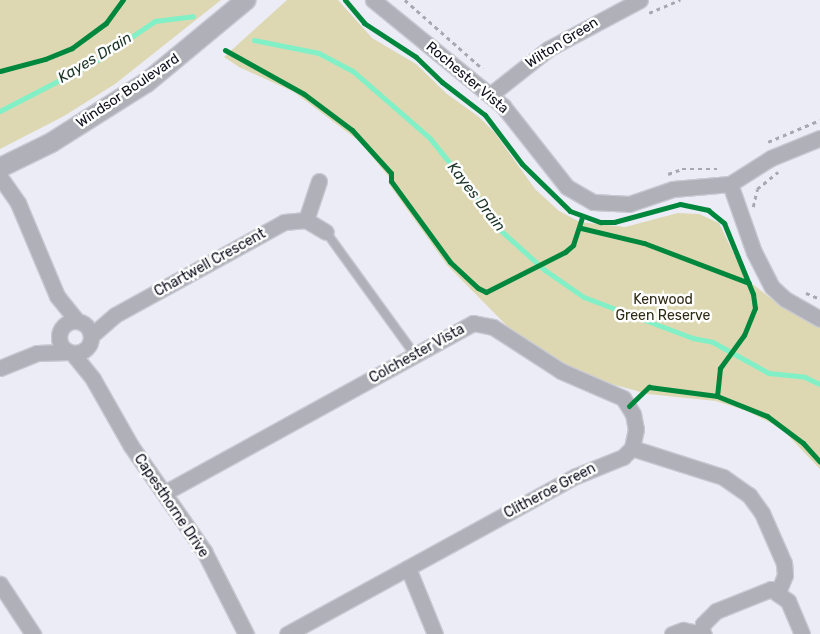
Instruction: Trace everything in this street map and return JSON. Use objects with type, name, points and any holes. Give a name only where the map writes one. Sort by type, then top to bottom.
[{"type":"street","name":"Windsor Boulevard","points":[[2,169],[85,122],[146,82],[245,0]]},
{"type":"street","name":"Rochester Vista","points":[[373,0],[495,90],[567,187],[593,202],[629,204],[673,189],[727,177],[820,138]]},
{"type":"street","name":"Wilton Green","points":[[495,90],[564,39],[640,0]]},
{"type":"street","points":[[2,169],[16,186],[18,203],[57,296],[79,321],[91,340],[82,352],[37,353]]},
{"type":"street","points":[[727,177],[766,278],[785,299],[816,315]]},
{"type":"street","points":[[319,181],[306,220],[326,232]]},
{"type":"street","name":"Chartwell Crescent","points":[[91,340],[115,315],[284,222],[306,220]]},
{"type":"street","points":[[57,296],[61,346],[71,353]]},
{"type":"street","name":"Chartwell Crescent","points":[[79,321],[115,315]]},
{"type":"street","points":[[0,368],[37,353],[59,334],[68,322],[79,321]]},
{"type":"street","name":"Colchester Vista","points":[[164,493],[473,323],[493,327],[561,372],[623,398],[633,414],[636,429],[632,448]]},
{"type":"street","name":"Capesthorne Drive","points":[[91,340],[93,379]]},
{"type":"street","name":"Capesthorne Drive","points":[[71,353],[93,379],[123,433],[204,551],[246,634]]},
{"type":"street","points":[[632,448],[723,477],[749,495],[762,513],[784,563],[785,575],[778,592]]},
{"type":"street","name":"Clitheroe Green","points":[[287,634],[576,476],[623,457],[632,448]]},
{"type":"street","points":[[408,568],[435,634]]},
{"type":"street","points":[[0,584],[33,634]]},
{"type":"street","points":[[672,634],[683,630],[703,634],[732,605],[765,590],[778,592],[788,601],[802,634]]},
{"type":"lane","points":[[326,232],[415,355]]},
{"type":"path","points":[[405,0],[495,90]]},
{"type":"path","points":[[766,144],[820,120]]},
{"type":"path","points":[[753,209],[757,189],[783,168]]},
{"type":"path","points":[[666,175],[682,169],[727,177]]},
{"type":"path","points":[[800,290],[820,299]]},
{"type":"green space","points":[[0,0],[221,0],[115,84],[64,116],[0,149]]},
{"type":"green space","name":"Kenwood Green Reserve","points":[[287,0],[338,0],[372,38],[416,64],[447,94],[479,117],[495,133],[535,189],[559,211],[580,222],[625,227],[678,213],[699,214],[719,223],[746,279],[782,307],[820,325],[820,469],[781,428],[747,411],[716,401],[648,394],[597,380],[569,367],[517,336],[447,265],[389,184],[389,177],[359,141],[294,92],[239,67],[224,57]]},
{"type":"waterway","name":"Kayes Drain","points":[[0,111],[93,63],[155,21],[193,16]]},
{"type":"waterway","name":"Kayes Drain","points":[[254,40],[319,53],[353,71],[430,138],[479,199],[495,225],[545,270],[584,297],[693,338],[713,342],[769,373],[805,377],[820,384]]},
{"type":"cycle path","points":[[0,71],[45,59],[72,48],[106,23],[123,0]]},
{"type":"cycle path","points":[[345,0],[364,23],[416,57],[442,82],[485,115],[522,164],[570,211],[601,222],[614,222],[680,204],[708,210],[724,223],[753,294],[755,308],[744,335],[720,368],[717,396]]},
{"type":"cycle path","points":[[225,50],[304,94],[352,130],[391,173],[391,181],[450,262],[478,288],[486,292],[565,252],[573,245],[582,217]]},
{"type":"cycle path","points":[[581,228],[644,243],[749,283]]},
{"type":"cycle path","points":[[629,406],[649,387],[717,396],[767,416],[803,443],[820,462]]}]
